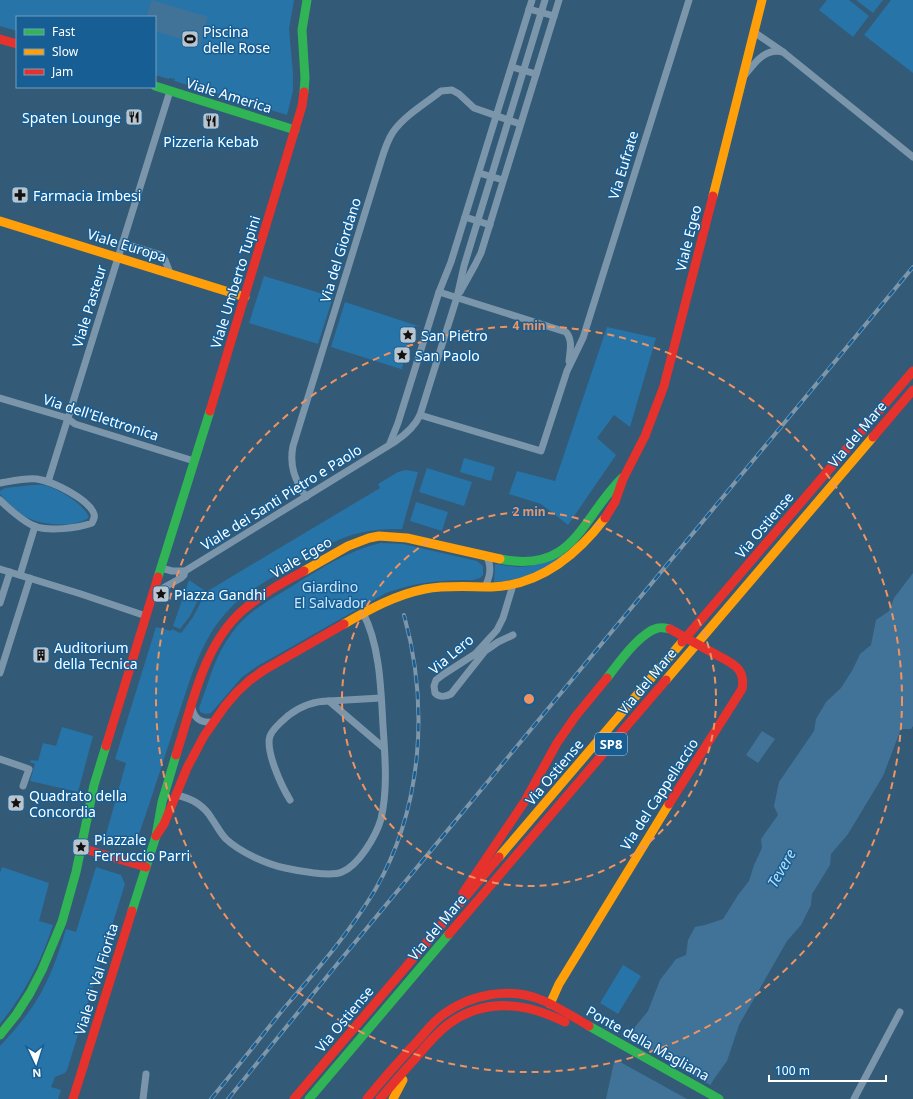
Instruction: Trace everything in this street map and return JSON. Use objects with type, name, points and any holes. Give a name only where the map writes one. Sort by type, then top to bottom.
[{"type":"main road","name":"Viale Umberto Tupini","points":[[161,568],[245,297],[306,90],[302,35],[303,18],[307,0]]},
{"type":"main road","name":"Viale Egeo","points":[[156,836],[164,824],[186,771],[214,722],[235,693],[251,679],[363,613],[388,600],[418,590],[442,587],[485,587],[513,585],[530,580],[551,570],[570,558],[596,529],[614,502],[623,477],[645,435],[667,377],[762,0]]},
{"type":"main road","points":[[0,39],[16,44]]},
{"type":"main road","name":"Viale America","points":[[156,86],[295,130]]},
{"type":"main road","name":"Viale Europa","points":[[0,221],[245,297]]},
{"type":"main road","name":"Via Ostiense","points":[[294,1099],[913,371]]},
{"type":"main road","name":"Via del Mare","points":[[309,1099],[913,390]]},
{"type":"main road","name":"Viale Egeo","points":[[146,868],[156,836],[160,809],[210,656],[222,634],[234,619],[249,606],[318,562],[344,548],[368,539],[393,536],[510,561],[528,562],[543,560],[557,553],[578,535],[606,495],[623,477]]},
{"type":"main road","points":[[0,1035],[18,1012],[39,980],[59,927],[81,848],[97,775],[161,568]]},
{"type":"main road","name":"Via del Cappellaccio","points":[[453,912],[464,891],[536,784],[557,743],[637,641],[653,629],[660,627],[670,628],[735,665],[741,671],[744,679],[743,687],[740,693],[646,840],[559,984],[550,1004]]},
{"type":"main road","points":[[81,848],[146,868]]},
{"type":"main road","name":"Viale di Val Fiorita","points":[[73,1099],[146,868]]},
{"type":"main road","points":[[367,1099],[431,1026],[452,1009],[476,998],[494,993],[517,994],[535,998],[550,1004],[562,1016]]},
{"type":"main road","points":[[380,1099],[416,1058],[449,1024],[472,1011],[501,1005],[514,1005],[562,1016]]},
{"type":"main road","name":"Ponte della Magliana","points":[[562,1016],[702,1099]]},
{"type":"main road","name":"Ponte della Magliana","points":[[562,1016],[719,1099]]},
{"type":"main road","points":[[394,1096],[416,1058]]},
{"type":"street","points":[[390,444],[439,292],[451,262],[532,0]]},
{"type":"street","points":[[457,297],[477,221],[545,0]]},
{"type":"street","points":[[457,297],[477,262],[490,225],[559,0]]},
{"type":"street","name":"Via Eufrate","points":[[567,371],[583,338],[689,0]]},
{"type":"street","points":[[529,9],[554,16]]},
{"type":"street","points":[[754,32],[783,52],[913,156]]},
{"type":"street","points":[[743,78],[766,53],[776,51],[783,52]]},
{"type":"street","points":[[512,67],[536,74]]},
{"type":"street","name":"Via del Giordano","points":[[306,497],[294,474],[291,459],[293,446],[388,142],[394,131],[403,121],[428,101],[446,90],[454,91],[474,108],[496,116]]},
{"type":"street","name":"Viale Pasteur","points":[[48,482],[170,91]]},
{"type":"street","points":[[496,116],[520,124]]},
{"type":"street","points":[[479,173],[503,180]]},
{"type":"street","points":[[465,217],[490,225]]},
{"type":"street","points":[[122,243],[161,255],[165,260],[170,273]]},
{"type":"street","points":[[420,414],[541,451],[567,371],[571,343],[566,332],[439,292]]},
{"type":"street","name":"Viale dei Santi Pietro e Paolo","points":[[185,571],[306,497],[390,444],[409,430],[420,414],[457,297]]},
{"type":"street","name":"Via dell'Elettronica","points":[[0,398],[68,418],[75,424],[194,461]]},
{"type":"street","points":[[0,483],[38,480],[48,482],[65,490],[85,503],[93,512],[94,518],[92,523],[84,526],[59,528],[35,526],[26,521],[0,500]]},
{"type":"street","points":[[20,575],[35,526]]},
{"type":"street","points":[[485,587],[490,571],[490,564],[486,556]]},
{"type":"street","points":[[154,593],[181,578],[185,571],[172,571],[161,568]]},
{"type":"street","points":[[0,569],[87,596],[145,619]]},
{"type":"street","points":[[0,603],[10,572]]},
{"type":"street","points":[[0,673],[30,578]]},
{"type":"street","name":"Via Lero","points":[[513,585],[503,618],[497,630],[475,654],[436,680],[434,686],[436,694],[443,697],[451,694],[488,649],[498,642],[513,635]]},
{"type":"street","points":[[176,795],[188,798],[199,804],[209,814],[225,839],[260,860],[293,870],[337,874],[352,865],[370,844],[381,819],[385,768],[381,698],[373,641],[369,626],[363,613]]},
{"type":"street","points":[[290,800],[280,782],[270,751],[270,736],[278,724],[298,709],[313,702],[381,698]]},
{"type":"street","points":[[329,701],[384,748]]},
{"type":"street","points":[[192,708],[196,718],[199,721],[214,722]]},
{"type":"street","points":[[0,759],[28,768],[23,786]]},
{"type":"street","points":[[854,1099],[900,1012]]},
{"type":"street","points":[[143,1099],[146,1074]]},
{"type":"green space","points":[[0,0],[294,0],[289,29],[293,91],[287,115],[174,81],[175,79],[156,75],[156,16],[16,16],[16,31],[0,26]]},
{"type":"green space","points":[[827,0],[849,0],[869,16],[853,37],[819,10]]},
{"type":"green space","points":[[856,0],[883,0],[873,13]]},
{"type":"green space","points":[[891,0],[913,0],[913,73],[864,35]]},
{"type":"green space","points":[[264,276],[333,297],[318,344],[249,323]]},
{"type":"green space","points":[[345,302],[421,327],[415,326],[402,368],[404,370],[331,347]]},
{"type":"green space","points":[[607,327],[656,338],[630,427],[614,415],[597,438],[616,455],[568,525],[541,504],[509,494],[517,471],[555,481]]},
{"type":"green space","points":[[464,458],[495,467],[491,481],[460,472]]},
{"type":"green space","points":[[427,468],[472,482],[464,506],[419,492]]},
{"type":"green space","points":[[406,470],[418,472],[402,529],[386,529],[358,533],[333,542],[257,587],[239,600],[224,615],[215,627],[200,653],[184,696],[135,846],[105,838],[126,763],[115,759],[156,627],[171,631],[172,629],[180,633],[182,632],[193,617],[206,592],[380,488],[378,484],[398,472]]},
{"type":"green space","points":[[45,485],[65,494],[82,507],[89,517],[83,521],[67,524],[49,524],[32,520],[22,515],[12,507],[0,494],[0,491],[5,488]]},
{"type":"green space","points":[[416,502],[448,512],[442,531],[410,521]]},
{"type":"green space","name":"Giardino El Salvador","points":[[381,543],[403,544],[477,561],[483,566],[483,575],[480,578],[473,580],[429,582],[408,586],[386,593],[256,667],[242,677],[211,713],[206,714],[200,712],[199,708],[221,650],[238,625],[245,618],[252,612],[325,566],[358,550]]},
{"type":"green space","points":[[562,554],[564,556],[540,571],[513,580],[494,582],[495,564],[517,567],[530,566]]},
{"type":"green space","points":[[189,580],[204,590],[190,616],[180,629],[173,626]]},
{"type":"green space","points":[[62,727],[93,736],[78,792],[30,781],[35,764],[30,762],[31,760],[38,761],[43,743],[56,746]]},
{"type":"green space","points":[[2,867],[49,883],[39,921],[53,925],[43,952],[31,977],[17,1001],[0,1024],[0,873]]},
{"type":"green space","points":[[96,867],[121,875],[125,884],[67,1070],[65,1073],[55,1077],[51,1087],[61,1090],[58,1099],[0,1099],[0,1046],[12,1033],[39,997],[47,982],[59,952],[66,929],[76,932]]},
{"type":"green space","points":[[623,965],[641,976],[618,1014],[600,1003]]},
{"type":"water","points":[[152,0],[208,17],[200,45],[156,31],[156,16],[146,16]]},
{"type":"water","name":"Tevere","points":[[913,573],[913,726],[911,729],[901,729],[883,776],[848,834],[831,854],[830,865],[812,894],[811,905],[801,925],[787,941],[739,1025],[727,1061],[702,1099],[606,1099],[614,1062],[627,1041],[630,1033],[648,1011],[660,980],[676,959],[686,955],[688,940],[695,927],[723,919],[749,881],[754,865],[762,848],[761,839],[778,815],[774,806],[779,782],[814,731],[816,719],[826,702],[841,688],[853,669],[860,654],[871,645],[876,620],[889,611],[894,598]]},
{"type":"water","points":[[762,731],[775,739],[758,763],[746,755]]},
{"type":"pier","points":[[626,1038],[712,1086],[704,1099],[687,1099],[613,1058]]},
{"type":"railway","points":[[228,1099],[338,963],[913,267]]},
{"type":"railway","points":[[211,1099],[344,936],[375,890],[391,858],[403,825],[412,790],[417,755],[417,684],[412,649],[404,615]]},
{"type":"traffic: fast","points":[[304,92],[305,78],[302,30],[307,0]]},
{"type":"traffic: fast","points":[[156,86],[295,130]]},
{"type":"traffic: fast","points":[[158,577],[210,411]]},
{"type":"traffic: fast","points":[[500,559],[525,562],[544,559],[560,551],[573,540],[622,478]]},
{"type":"traffic: fast","points":[[607,678],[630,649],[644,636],[658,628],[670,629]]},
{"type":"traffic: fast","points":[[0,1035],[16,1015],[30,993],[42,970],[62,922],[76,872],[94,785],[106,746]]},
{"type":"traffic: fast","points":[[132,911],[156,836],[162,802],[176,755]]},
{"type":"traffic: fast","points":[[309,1099],[449,934]]},
{"type":"traffic: fast","points":[[589,1026],[719,1099]]},
{"type":"traffic: slow","points":[[713,196],[762,0]]},
{"type":"traffic: slow","points":[[0,221],[245,297]]},
{"type":"traffic: slow","points":[[666,680],[873,437]]},
{"type":"traffic: slow","points":[[344,624],[383,603],[403,595],[425,589],[458,586],[492,587],[526,581],[556,566],[570,556],[594,532],[605,518]]},
{"type":"traffic: slow","points":[[304,571],[348,546],[379,536],[407,538],[500,559]]},
{"type":"traffic: slow","points":[[499,857],[682,642]]},
{"type":"traffic: slow","points":[[550,1004],[559,984],[669,804]]},
{"type":"traffic: slow","points":[[393,1099],[403,1080]]},
{"type":"traffic: jam","points":[[0,39],[16,44]]},
{"type":"traffic: jam","points":[[210,411],[302,106],[304,92]]},
{"type":"traffic: jam","points":[[605,518],[615,502],[623,479],[645,436],[664,386],[713,196]]},
{"type":"traffic: jam","points":[[682,642],[913,371]]},
{"type":"traffic: jam","points":[[873,437],[913,390]]},
{"type":"traffic: jam","points":[[176,755],[200,678],[217,642],[228,626],[242,611],[264,594],[304,571]]},
{"type":"traffic: jam","points":[[106,746],[158,577]]},
{"type":"traffic: jam","points":[[156,836],[164,824],[187,768],[204,736],[225,706],[237,692],[264,670],[344,624]]},
{"type":"traffic: jam","points":[[670,629],[715,654]]},
{"type":"traffic: jam","points":[[669,804],[742,689],[742,676],[736,667],[732,663],[715,654]]},
{"type":"traffic: jam","points":[[463,893],[525,801],[557,743],[575,717],[607,678]]},
{"type":"traffic: jam","points":[[449,934],[666,680]]},
{"type":"traffic: jam","points":[[81,848],[146,867]]},
{"type":"traffic: jam","points":[[294,1099],[499,857]]},
{"type":"traffic: jam","points":[[73,1099],[132,911]]},
{"type":"traffic: jam","points":[[367,1099],[440,1017],[451,1009],[477,998],[504,993],[531,996],[556,1007],[589,1026]]},
{"type":"traffic: jam","points":[[380,1099],[435,1036],[450,1023],[478,1009],[493,1006],[522,1007],[536,1010],[565,1022]]},
{"type":"place","name":"Piscina delle Rose","points":[[190,39]]},
{"type":"place","name":"Spaten Lounge","points":[[134,117]]},
{"type":"place","name":"Pizzeria Kebab","points":[[211,121]]},
{"type":"place","name":"Farmacia Imbesi","points":[[20,195]]},
{"type":"place","name":"San Pietro","points":[[408,335]]},
{"type":"place","name":"San Paolo","points":[[402,355]]},
{"type":"place","name":"Piazza Gandhi","points":[[161,594]]},
{"type":"place","name":"Auditorium della Tecnica","points":[[41,655]]},
{"type":"place","name":"Quadrato della Concordia","points":[[16,803]]},
{"type":"place","name":"Piazzale Ferruccio Parri","points":[[81,847]]}]
